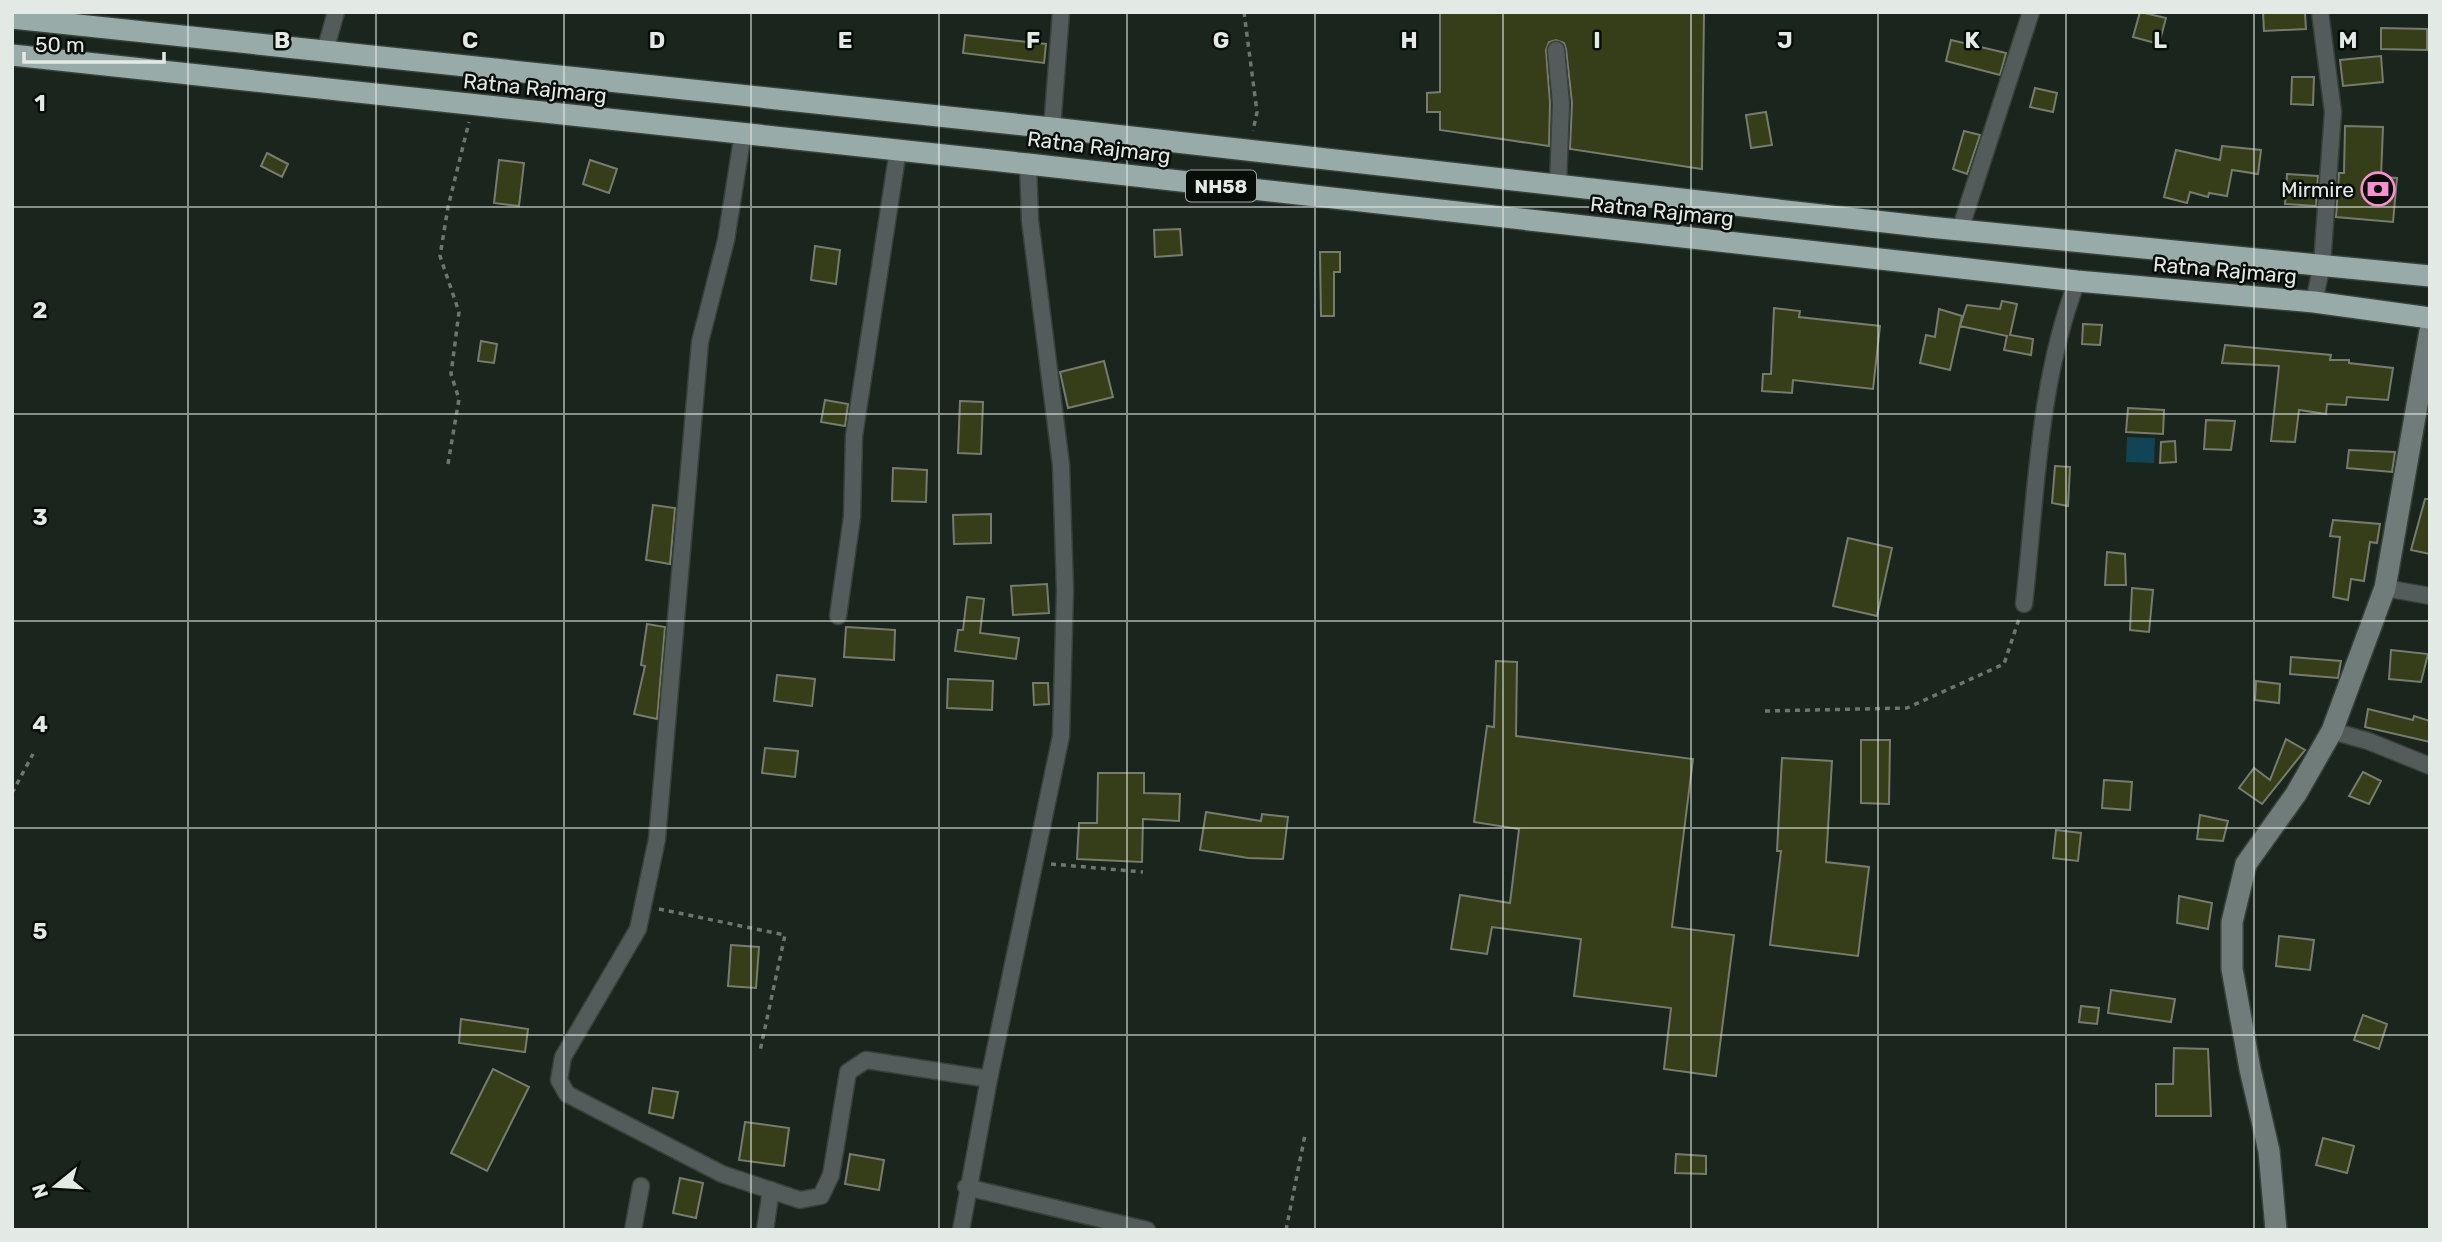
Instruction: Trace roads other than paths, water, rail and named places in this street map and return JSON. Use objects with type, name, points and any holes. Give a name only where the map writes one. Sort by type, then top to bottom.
[{"type":"highway","name":"Ratna Rajmarg","points":[[12,18],[1052,128],[1960,230],[2430,276]]},
{"type":"highway","name":"Ratna Rajmarg","points":[[12,55],[1028,163],[2077,281],[2314,302],[2430,318]]},
{"type":"street","points":[[325,51],[336,12]]},
{"type":"street","points":[[1052,128],[1060,12]]},
{"type":"street","points":[[1960,230],[2031,12]]},
{"type":"street","points":[[2314,302],[2322,264],[2333,112],[2319,12]]},
{"type":"street","points":[[1556,50],[1561,103],[1558,185]]},
{"type":"street","points":[[743,133],[726,240],[700,342],[657,839],[638,929],[563,1057],[559,1080],[567,1094],[722,1174],[800,1200],[821,1196],[831,1175],[848,1072],[866,1060],[989,1079]]},
{"type":"street","points":[[838,615],[852,517],[853,436],[898,150]]},
{"type":"street","points":[[961,1230],[966,1187],[1061,737],[1065,590],[1061,465],[1030,220],[1028,163]]},
{"type":"street","points":[[2024,604],[2044,418],[2066,310],[2077,281]]},
{"type":"street","points":[[2276,1230],[2269,1151],[2250,1069],[2232,969],[2232,922],[2246,863],[2296,794],[2332,731],[2385,588],[2430,331]]},
{"type":"street","points":[[2385,588],[2430,596]]},
{"type":"street","points":[[2332,731],[2368,741],[2430,766]]},
{"type":"street","points":[[633,1230],[641,1186]]},
{"type":"street","points":[[966,1187],[1147,1230]]},
{"type":"street","points":[[765,1230],[771,1190]]},
{"type":"water","points":[[2127,437],[2155,438],[2154,463],[2126,462]]},
{"type":"place","name":"Mirmire","points":[[2378,189]]}]
